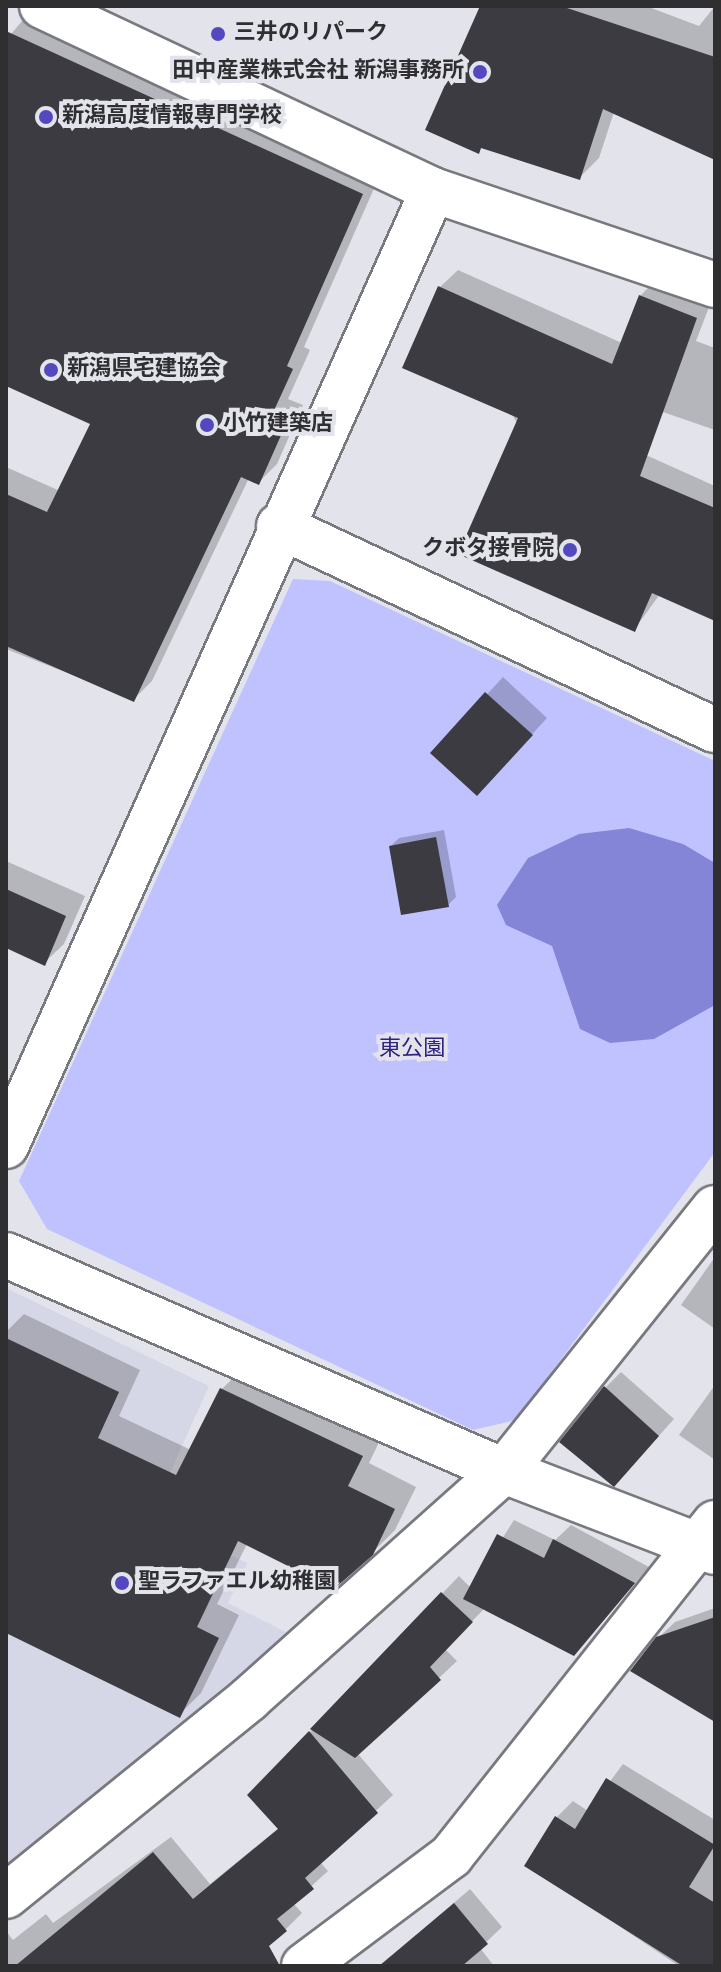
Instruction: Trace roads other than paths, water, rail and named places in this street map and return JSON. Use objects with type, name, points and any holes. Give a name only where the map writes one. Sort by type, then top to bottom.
[{"type":"street","points":[[42,6],[433,190],[715,285]]},
{"type":"street","points":[[6,1146],[279,526],[433,190]]},
{"type":"street","points":[[279,526],[715,730]]},
{"type":"street","points":[[6,1896],[249,1699],[504,1471],[715,1208]]},
{"type":"street","points":[[6,1255],[504,1471],[710,1540],[451,1856],[304,1966]]},
{"type":"place","name":"三井のリパーク","points":[[218,34]]},
{"type":"place","name":"田中産業株式会社 新潟事務所","points":[[480,72]]},
{"type":"place","name":"新潟高度情報専門学校","points":[[46,117]]},
{"type":"place","name":"新潟県宅建協会","points":[[51,370]]},
{"type":"place","name":"小竹建築店","points":[[207,425]]},
{"type":"place","name":"クボタ接骨院","points":[[570,550]]},
{"type":"place","name":"聖ラファエル幼稚園","points":[[122,1583]]},
{"type":"park label","name":"東公園","points":[[412,1050]]}]
